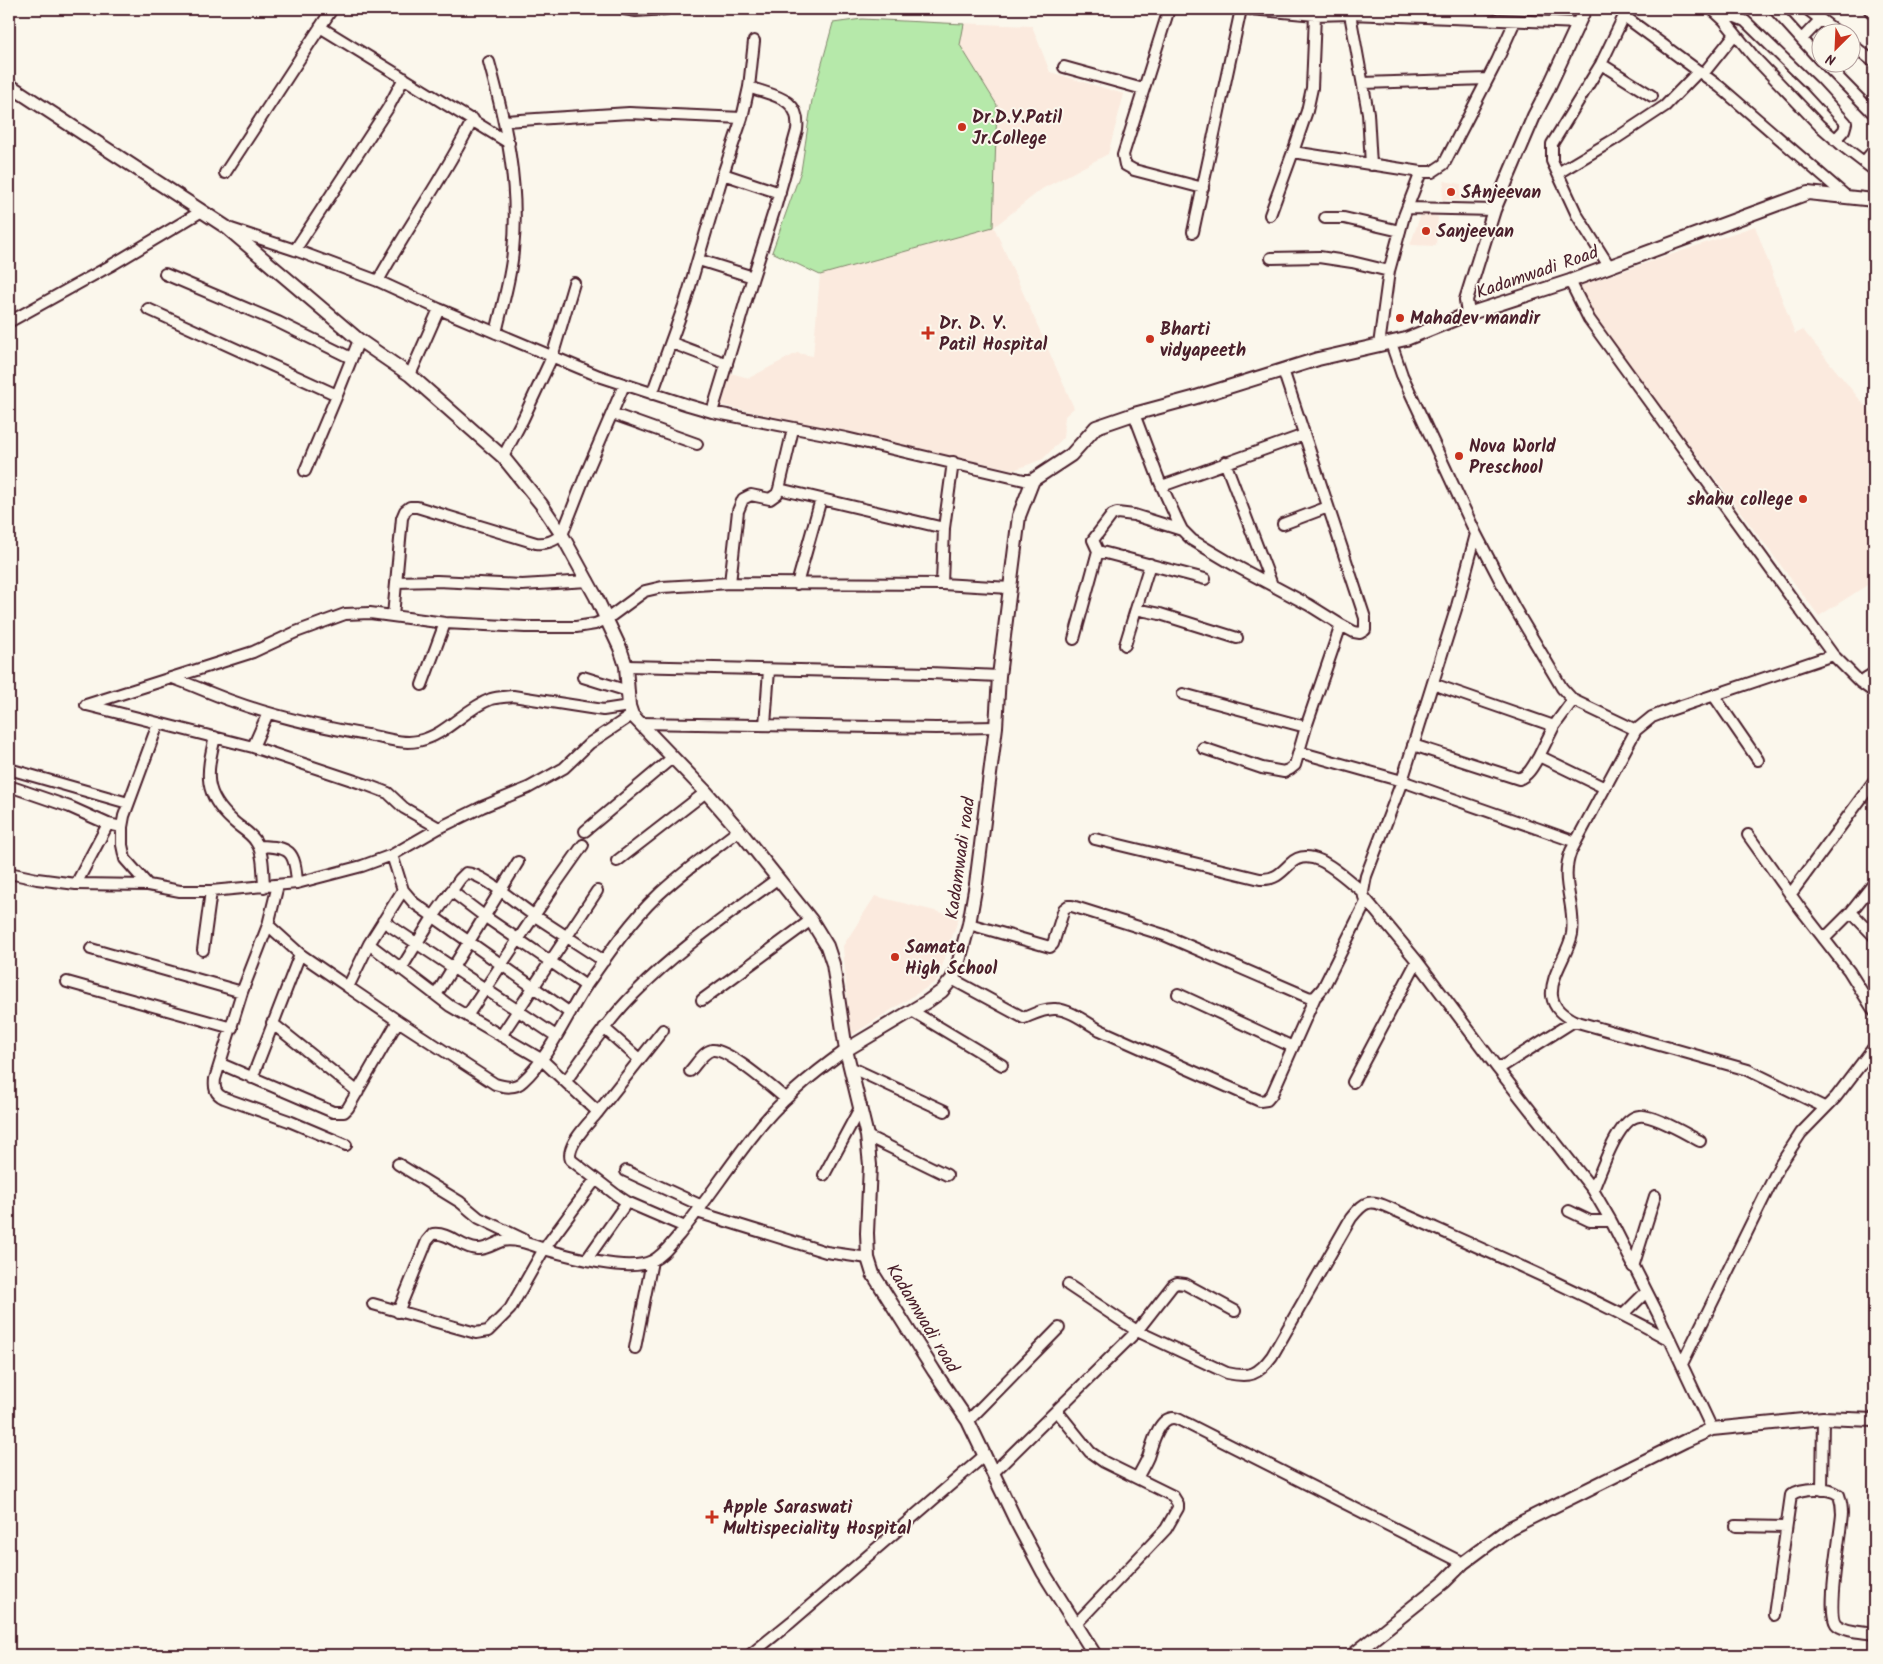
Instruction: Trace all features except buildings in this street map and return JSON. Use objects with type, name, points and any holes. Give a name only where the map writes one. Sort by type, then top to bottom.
[{"type":"street","points":[[225,173],[332,9]]},
{"type":"street","points":[[624,9],[665,9]]},
{"type":"street","points":[[1169,9],[1123,155],[1125,165],[1134,170],[1204,188]]},
{"type":"street","points":[[1193,232],[1242,9]]},
{"type":"street","points":[[1250,9],[1315,15],[1478,13],[1515,21],[1579,23]]},
{"type":"street","name":"Kadamwadi Road","points":[[1585,9],[1534,116],[1531,127],[1518,151],[1494,210],[1466,300],[1468,314],[1570,281],[1808,192],[1874,200]]},
{"type":"street","points":[[1712,9],[1724,20],[1760,64],[1819,125],[1874,170]]},
{"type":"street","points":[[1774,9],[1810,48]]},
{"type":"street","points":[[1807,9],[1823,22]]},
{"type":"street","points":[[1869,9],[1874,15]]},
{"type":"street","points":[[1609,266],[1577,214],[1552,161],[1552,144],[1554,137],[1601,64],[1625,12],[1701,72],[1846,197]]},
{"type":"street","points":[[1350,14],[1368,113],[1371,165]]},
{"type":"street","points":[[1270,215],[1307,111],[1315,61],[1315,15]]},
{"type":"street","points":[[1724,20],[1733,16],[1740,17],[1812,86],[1846,123],[1844,130],[1835,140]]},
{"type":"street","points":[[1802,39],[1820,20]]},
{"type":"street","points":[[1293,152],[1371,165],[1432,172],[1444,164],[1488,80],[1515,21]]},
{"type":"street","points":[[320,27],[473,119],[509,143]]},
{"type":"street","points":[[1558,173],[1665,106],[1701,72],[1735,34]]},
{"type":"street","points":[[652,394],[672,343],[699,260],[723,174],[742,118],[749,87],[754,41]]},
{"type":"street","points":[[1860,51],[1874,62]]},
{"type":"street","points":[[490,62],[509,143],[515,206],[513,252],[496,333]]},
{"type":"street","points":[[1601,64],[1652,96]]},
{"type":"street","points":[[1064,67],[1143,89]]},
{"type":"street","points":[[1833,72],[1874,114]]},
{"type":"street","points":[[295,250],[388,108],[404,78]]},
{"type":"street","points":[[1363,83],[1488,80]]},
{"type":"street","points":[[9,85],[226,227],[359,340],[410,375],[503,457],[541,504],[588,581],[620,648],[626,666],[628,691],[633,714],[739,830],[811,920],[827,946],[833,964],[846,1050],[804,1082],[772,1112],[686,1227],[666,1250],[652,1262],[642,1265],[628,1265],[587,1259],[512,1241],[503,1241],[478,1250],[443,1235],[433,1234],[427,1241],[398,1312]]},
{"type":"street","points":[[712,412],[780,193],[797,130],[798,118],[796,111],[790,104],[749,87]]},
{"type":"street","points":[[505,121],[628,113],[742,118]]},
{"type":"street","points":[[378,281],[398,244],[457,151],[473,119]]},
{"type":"street","points":[[1864,162],[1874,150]]},
{"type":"street","points":[[1420,172],[1400,231],[1390,272],[1385,344],[1402,375],[1476,534],[1514,608],[1562,688],[1573,700],[1636,730]]},
{"type":"street","points":[[723,174],[780,193]]},
{"type":"street","points":[[1408,208],[1494,210]]},
{"type":"street","points":[[9,322],[110,266],[202,211]]},
{"type":"street","points":[[1325,218],[1344,218],[1400,231]]},
{"type":"street","points":[[226,227],[378,281],[552,357],[652,394],[712,412],[846,438],[1024,480],[1033,480]]},
{"type":"street","points":[[1271,258],[1319,257],[1352,262],[1390,272]]},
{"type":"street","points":[[699,260],[753,277]]},
{"type":"street","points":[[166,274],[278,322],[351,358]]},
{"type":"street","points":[[1570,281],[1589,319],[1833,655],[1860,682],[1874,692]]},
{"type":"street","points":[[503,457],[552,357],[574,283]]},
{"type":"street","points":[[148,309],[336,395]]},
{"type":"street","points":[[410,375],[439,309]]},
{"type":"street","name":"Kadamwadi road","points":[[1095,1655],[1043,1572],[968,1421],[873,1274],[868,1258],[867,1233],[870,1166],[867,1136],[846,1050],[912,1011],[942,990],[952,979],[957,968],[969,924],[976,884],[996,727],[999,676],[1019,516],[1033,480],[1071,455],[1096,427],[1318,359],[1406,339],[1468,314]]},
{"type":"street","points":[[305,471],[359,340]]},
{"type":"street","points":[[672,343],[726,364]]},
{"type":"street","points":[[1074,638],[1098,551],[1093,540],[1112,515],[1117,512],[1134,515],[1182,530],[1202,546],[1310,605],[1341,625],[1354,632],[1360,633],[1365,630],[1366,624],[1283,370]]},
{"type":"street","points":[[393,616],[402,518],[405,511],[410,507],[417,507],[536,543],[545,544],[562,536],[585,476],[624,385]]},
{"type":"street","points":[[613,414],[697,444]]},
{"type":"street","points":[[1134,414],[1162,486],[1182,530]]},
{"type":"street","points":[[730,583],[740,504],[746,496],[751,495],[770,500],[777,494],[793,429]]},
{"type":"street","points":[[1162,486],[1304,435]]},
{"type":"street","points":[[942,584],[944,528],[953,462]]},
{"type":"street","points":[[1225,462],[1272,585]]},
{"type":"street","points":[[779,488],[944,528]]},
{"type":"street","points":[[798,584],[821,499]]},
{"type":"street","points":[[1283,524],[1328,507]]},
{"type":"street","points":[[952,979],[1024,1018],[1038,1012],[1056,1009],[1260,1101],[1267,1100],[1272,1094],[1315,997],[1323,988],[1364,897],[1366,876],[1402,780],[1433,684],[1457,606],[1476,534]]},
{"type":"street","points":[[1098,551],[1205,579]]},
{"type":"street","points":[[1125,645],[1150,564]]},
{"type":"street","points":[[396,582],[438,581],[522,585],[588,581]]},
{"type":"street","points":[[439,828],[404,808],[394,798],[380,790],[215,737],[86,705],[253,652],[296,632],[340,616],[370,613],[445,623],[525,627],[576,627],[595,624],[607,619],[645,591],[662,587],[730,583],[942,584],[1010,588]]},
{"type":"street","points":[[1136,609],[1160,614],[1237,638]]},
{"type":"street","points":[[422,685],[445,623]]},
{"type":"street","points":[[1203,748],[1277,772],[1284,772],[1290,769],[1294,765],[1299,752],[1341,625]]},
{"type":"street","points":[[1824,1108],[1748,1070],[1574,1021],[1562,1015],[1556,1006],[1552,998],[1552,987],[1571,936],[1573,919],[1566,880],[1566,864],[1636,730],[1652,717],[1833,655]]},
{"type":"street","points":[[626,666],[999,676]]},
{"type":"street","points":[[766,725],[769,670]]},
{"type":"street","points":[[1860,682],[1874,673]]},
{"type":"street","points":[[583,677],[628,691]]},
{"type":"street","points":[[173,678],[228,700],[268,713],[345,732],[410,742],[430,737],[444,730],[491,699],[513,696],[633,714],[766,725],[936,728],[996,727]]},
{"type":"street","points":[[1433,684],[1554,726]]},
{"type":"street","points":[[1183,694],[1306,728]]},
{"type":"street","points":[[1714,696],[1758,760]]},
{"type":"street","points":[[1413,745],[1500,775],[1519,779],[1525,777],[1531,770],[1554,726],[1573,700]]},
{"type":"street","points":[[253,748],[268,713]]},
{"type":"street","points":[[9,873],[76,884],[148,885],[180,891],[211,891],[297,883],[362,866],[392,855],[439,828],[550,777],[564,768],[590,743],[633,714]]},
{"type":"street","points":[[148,885],[125,858],[122,845],[122,827],[128,803],[158,724]]},
{"type":"street","points":[[215,737],[208,770],[210,792],[227,816],[255,840],[258,846],[264,887]]},
{"type":"street","points":[[1299,752],[1402,780],[1576,842]]},
{"type":"street","points":[[1539,756],[1606,788]]},
{"type":"street","points":[[585,831],[672,758]]},
{"type":"street","points":[[9,769],[128,803]]},
{"type":"street","points":[[1790,895],[1874,781]]},
{"type":"street","points":[[15,788],[70,807],[108,824],[122,827]]},
{"type":"street","points":[[618,861],[706,792]]},
{"type":"street","points":[[76,884],[108,824]]},
{"type":"street","points":[[268,925],[300,954],[348,988],[495,1084],[512,1087],[524,1081],[541,1059],[586,986],[639,915],[656,896],[739,830]]},
{"type":"street","points":[[1748,835],[1790,895],[1849,971],[1874,1011]]},
{"type":"street","points":[[1095,839],[1269,880],[1276,877],[1294,860],[1301,856],[1309,856],[1319,859],[1364,897],[1416,961],[1593,1190],[1611,1221],[1712,1429]]},
{"type":"street","points":[[467,1016],[500,964],[583,845]]},
{"type":"street","points":[[258,846],[278,847],[290,853],[296,868],[297,883]]},
{"type":"street","points":[[392,855],[403,890],[414,903],[570,1013]]},
{"type":"street","points":[[436,996],[518,862]]},
{"type":"street","points":[[401,968],[451,891],[463,875],[470,873],[500,890],[534,916],[604,961]]},
{"type":"street","points":[[566,1081],[604,1028],[633,995],[674,956],[777,879]]},
{"type":"street","points":[[1824,939],[1851,912],[1874,883]]},
{"type":"street","points":[[278,885],[268,925],[242,992],[214,1085],[215,1091],[220,1096],[289,1121],[346,1146]]},
{"type":"street","points":[[348,988],[369,944],[403,890]]},
{"type":"street","points":[[203,950],[211,891]]},
{"type":"street","points":[[451,891],[586,986]]},
{"type":"street","points":[[501,1036],[566,936],[598,891]]},
{"type":"street","points":[[969,924],[1050,947],[1053,944],[1064,909],[1072,906],[1164,935],[1305,997],[1315,997]]},
{"type":"street","points":[[1851,912],[1874,936]]},
{"type":"street","points":[[702,1000],[811,920]]},
{"type":"street","points":[[383,921],[556,1036]]},
{"type":"street","points":[[369,944],[436,996],[541,1059],[598,1112]]},
{"type":"street","points":[[91,949],[242,992]]},
{"type":"street","points":[[252,1078],[300,954]]},
{"type":"street","points":[[1353,1082],[1416,961]]},
{"type":"street","points":[[67,982],[232,1028]]},
{"type":"street","points":[[1178,994],[1293,1047]]},
{"type":"street","points":[[912,1011],[1002,1065]]},
{"type":"street","points":[[221,1064],[338,1113],[344,1112],[358,1092],[398,1021]]},
{"type":"street","points":[[1498,1069],[1574,1021]]},
{"type":"street","points":[[272,1023],[358,1092]]},
{"type":"street","points":[[604,1028],[640,1059]]},
{"type":"street","points":[[663,1030],[575,1141],[569,1156],[571,1160],[595,1180],[627,1202],[686,1227]]},
{"type":"street","points":[[1682,1364],[1780,1165],[1801,1133],[1836,1097],[1874,1047]]},
{"type":"street","points":[[690,1071],[707,1052],[712,1050],[719,1051],[754,1073],[786,1099]]},
{"type":"street","points":[[850,1067],[946,1111]]},
{"type":"street","points":[[824,1175],[861,1106]]},
{"type":"street","points":[[1593,1190],[1620,1130],[1632,1117],[1640,1115],[1650,1118],[1700,1141]]},
{"type":"street","points":[[867,1136],[947,1175]]},
{"type":"street","points":[[398,1164],[460,1202],[479,1218],[544,1249]]},
{"type":"street","points":[[626,1170],[699,1209],[816,1250],[868,1258]]},
{"type":"street","points":[[373,1304],[476,1333],[488,1331],[510,1308],[544,1249],[595,1180]]},
{"type":"street","points":[[1633,1266],[1655,1196]]},
{"type":"street","points":[[587,1259],[627,1202]]},
{"type":"street","points":[[1068,1285],[1137,1331],[1228,1373],[1239,1376],[1251,1375],[1263,1368],[1272,1356],[1350,1218],[1364,1204],[1372,1202],[1497,1254],[1624,1314],[1670,1340]]},
{"type":"street","points":[[1569,1211],[1590,1221],[1611,1221]]},
{"type":"street","points":[[635,1348],[652,1262]]},
{"type":"street","points":[[993,1473],[1137,1331],[1169,1290],[1177,1283],[1185,1284],[1235,1310]]},
{"type":"street","points":[[1624,1314],[1646,1292]]},
{"type":"street","points":[[968,1421],[1059,1328]]},
{"type":"street","points":[[1057,1411],[1090,1452],[1104,1462],[1173,1496],[1178,1504],[1174,1518],[1152,1546],[1075,1625]]},
{"type":"street","points":[[1137,1478],[1148,1458],[1160,1426],[1166,1420],[1173,1418],[1463,1563]]},
{"type":"street","points":[[1822,1490],[1823,1418]]},
{"type":"street","points":[[1353,1655],[1444,1582],[1463,1563],[1510,1528],[1712,1429],[1823,1418],[1874,1420]]},
{"type":"street","points":[[750,1655],[985,1455]]},
{"type":"street","points":[[1774,1615],[1791,1495],[1802,1490],[1834,1491],[1839,1494],[1841,1508],[1832,1602],[1833,1620],[1837,1626],[1874,1634]]},
{"type":"street","points":[[1736,1526],[1786,1528]]},
{"type":"shaded area","points":[[862,19],[1032,26],[1050,72],[1124,94],[1108,154],[1042,189],[994,227],[1074,408],[1065,416],[1063,438],[1043,459],[1014,470],[721,405],[730,373],[749,378],[797,353],[813,356],[820,275],[772,252],[801,171],[812,100],[833,23]]},
{"type":"shaded area","name":"SAnjeevan","points":[[1444,181],[1461,184],[1460,200],[1442,200]]},
{"type":"shaded area","name":"Sanjeevan","points":[[1422,211],[1438,217],[1436,246],[1410,245]]},
{"type":"shaded area","name":"shahu college","points":[[1755,226],[1795,334],[1803,330],[1874,417],[1874,584],[1872,582],[1819,616],[1599,325],[1579,286]]},
{"type":"shaded area","name":"Samata High School","points":[[875,896],[959,917],[937,981],[850,1036],[843,946]]},
{"type":"green space","name":"Dr.D.Y.Patil Jr.College","points":[[862,19],[964,24],[960,45],[997,105],[993,227],[820,275],[772,252],[801,171],[812,100],[833,23]]},
{"type":"place","name":"Dr.D.Y.Patil Jr.College","points":[[962,127]]},
{"type":"place","name":"SAnjeevan","points":[[1451,192]]},
{"type":"place","name":"Sanjeevan","points":[[1426,231]]},
{"type":"place","name":"Mahadev mandir","points":[[1400,318]]},
{"type":"place","name":"Dr. D. Y. Patil Hospital","points":[[928,333]]},
{"type":"place","name":"Bharti vidyapeeth","points":[[1150,339]]},
{"type":"place","name":"Nova World Preschool","points":[[1459,456]]},
{"type":"place","name":"shahu college","points":[[1803,499]]},
{"type":"place","name":"Samata High School","points":[[895,957]]},
{"type":"place","name":"Apple Saraswati Multispeciality Hospital","points":[[712,1517]]}]
